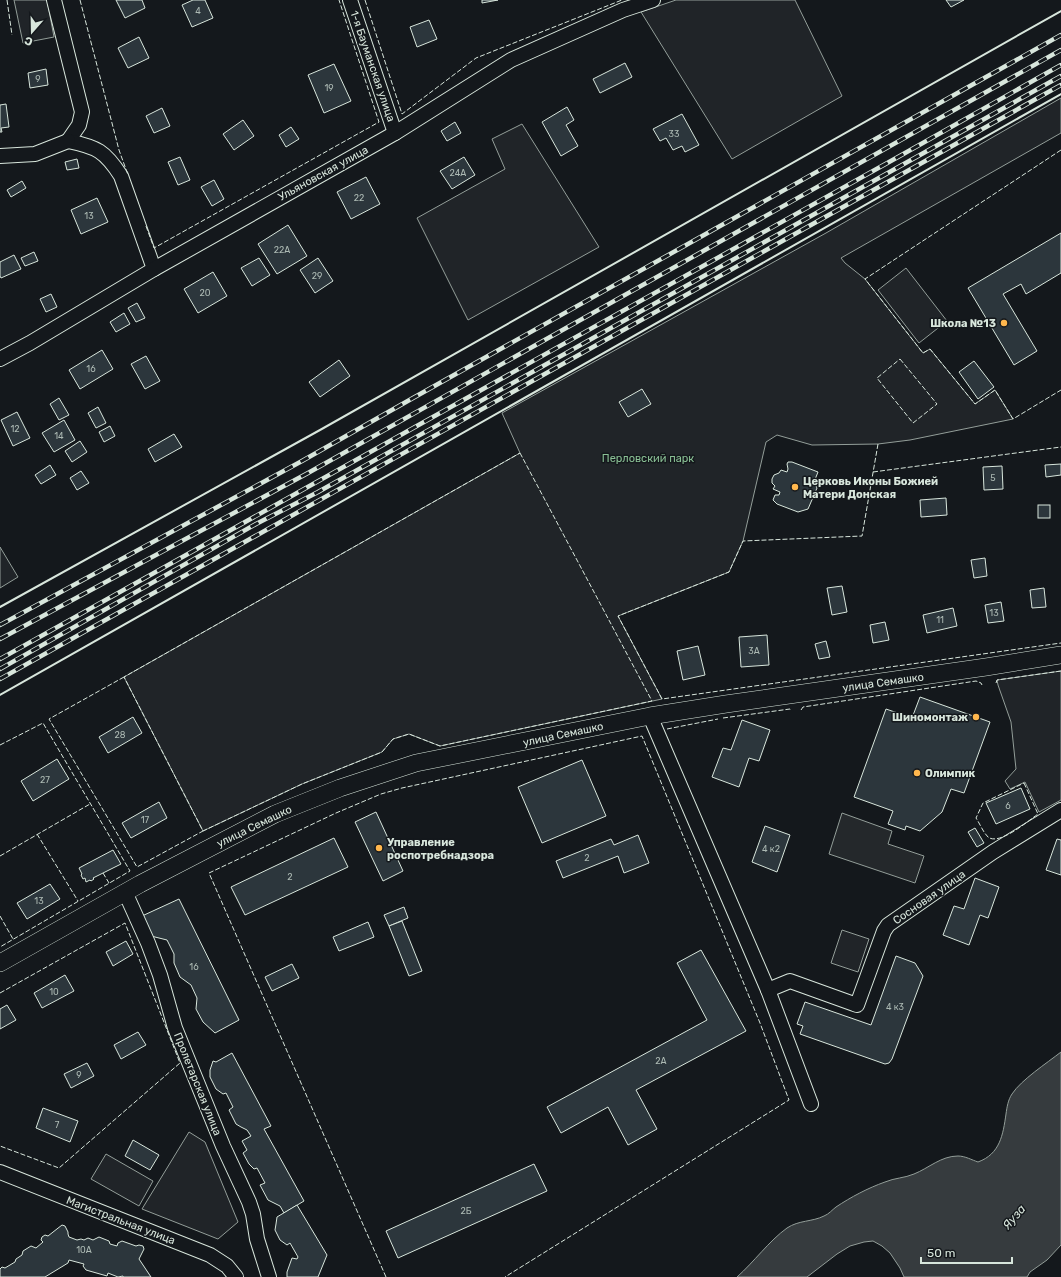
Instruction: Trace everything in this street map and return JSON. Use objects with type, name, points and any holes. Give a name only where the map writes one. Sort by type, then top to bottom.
[{"type":"main road","name":"улица Семашко","points":[[0,963],[125,892],[275,814],[305,801],[382,774],[416,764],[650,716],[979,668],[1061,654]]},
{"type":"street","points":[[54,0],[82,112],[79,125],[68,141]]},
{"type":"street","name":"1-я Бауманская улица","points":[[350,0],[395,133]]},
{"type":"street","name":"Ульяновская улица","points":[[0,359],[30,343],[154,269],[395,133],[511,60],[623,10],[653,0]]},
{"type":"street","points":[[0,156],[35,154],[68,141],[87,145],[102,152],[113,163],[121,176],[154,269]]},
{"type":"street","points":[[650,716],[768,990],[811,1104]]},
{"type":"street","name":"Сосновая улица","points":[[768,990],[790,981],[857,1004],[884,931],[888,925],[993,852],[1061,810]]},
{"type":"street","name":"Пролетарская улица","points":[[125,892],[148,943],[160,975],[175,1028],[226,1152],[249,1202],[253,1214],[257,1239],[269,1277]]},
{"type":"street","name":"Магистральная улица","points":[[0,1172],[210,1255],[227,1266],[236,1277]]},
{"type":"green space","points":[[14,0],[47,0],[54,37],[23,43]]},
{"type":"green space","points":[[676,0],[795,0],[842,96],[732,159],[641,12]]},
{"type":"green space","name":"Перловский парк","points":[[1061,98],[1061,133],[841,258],[865,279],[923,353],[930,349],[975,404],[995,390],[1013,419],[910,440],[878,444],[812,445],[777,435],[766,442],[743,541],[729,572],[618,616],[662,699],[440,746],[409,734],[393,739],[382,752],[302,784],[203,831],[124,677],[520,453],[502,413],[826,233]]},
{"type":"green space","points":[[522,124],[599,247],[468,320],[417,218],[505,169],[492,139]]},
{"type":"green space","points":[[906,268],[947,321],[919,343],[878,290]]},
{"type":"green space","points":[[0,547],[18,577],[0,588]]},
{"type":"green space","points":[[1061,671],[1061,800],[1039,812],[1025,782],[1010,789],[1005,781],[1016,769],[1011,722],[997,680]]},
{"type":"green space","points":[[842,930],[869,939],[858,972],[831,963]]},
{"type":"green space","points":[[189,1132],[205,1142],[238,1222],[218,1239],[142,1209]]},
{"type":"green space","points":[[106,1154],[153,1181],[139,1206],[91,1179]]},
{"type":"shaded area","points":[[842,813],[892,831],[888,844],[924,856],[915,883],[829,854]]},
{"type":"water","name":"Яуза","points":[[1061,1052],[1061,1245],[1047,1260],[1030,1272],[1027,1277],[904,1277],[890,1253],[873,1241],[850,1246],[807,1277],[737,1277],[774,1239],[792,1225],[826,1215],[842,1203],[866,1190],[888,1181],[920,1172],[946,1158],[961,1156],[978,1162],[985,1159],[996,1149],[1002,1136],[1008,1104],[1012,1094],[1028,1077]]},
{"type":"building","points":[[116,0],[142,0],[145,8],[125,18]]},
{"type":"building","points":[[193,0],[205,0],[213,18],[192,27],[182,5]]},
{"type":"building","points":[[482,0],[498,0],[482,3]]},
{"type":"building","points":[[946,0],[964,0],[951,7]]},
{"type":"building","points":[[429,20],[437,39],[417,47],[410,27]]},
{"type":"building","points":[[139,37],[149,58],[128,68],[118,48]]},
{"type":"building","points":[[625,63],[632,77],[600,93],[593,79]]},
{"type":"building","points":[[334,64],[351,101],[324,113],[308,75]]},
{"type":"building","points":[[46,69],[48,85],[30,88],[28,73]]},
{"type":"building","points":[[6,104],[9,127],[1,128],[2,132],[0,132],[0,105]]},
{"type":"building","points":[[567,107],[574,120],[566,125],[578,146],[561,156],[542,122]]},
{"type":"building","points":[[162,108],[170,126],[154,133],[146,116]]},
{"type":"building","points":[[682,114],[699,145],[685,152],[682,146],[673,150],[666,138],[660,141],[653,129]]},
{"type":"building","points":[[243,120],[254,136],[234,150],[223,134]]},
{"type":"building","points":[[455,122],[461,133],[447,141],[441,131]]},
{"type":"building","points":[[291,127],[299,139],[286,147],[279,135]]},
{"type":"building","points":[[180,157],[190,180],[178,185],[168,162]]},
{"type":"building","points":[[464,157],[475,175],[452,189],[440,171]]},
{"type":"building","points":[[77,159],[79,168],[67,170],[65,162]]},
{"type":"building","points":[[366,177],[380,204],[351,219],[337,192]]},
{"type":"building","points":[[214,180],[224,199],[212,206],[201,187]]},
{"type":"building","points":[[22,181],[26,188],[11,197],[7,190]]},
{"type":"building","points":[[97,198],[108,222],[81,234],[71,210]]},
{"type":"building","points":[[288,225],[307,256],[277,274],[258,244]]},
{"type":"building","name":"Школа №13","points":[[1061,233],[1061,273],[1026,294],[1021,284],[1003,294],[1037,351],[1014,365],[968,288]]},
{"type":"building","points":[[34,252],[38,261],[25,266],[21,258]]},
{"type":"building","points":[[14,255],[21,269],[1,278],[0,262]]},
{"type":"building","points":[[259,258],[270,275],[252,286],[241,268]]},
{"type":"building","points":[[318,258],[333,281],[315,293],[300,270]]},
{"type":"building","points":[[213,272],[227,296],[198,313],[184,289]]},
{"type":"building","points":[[51,294],[57,307],[46,312],[40,299]]},
{"type":"building","points":[[137,303],[145,318],[136,322],[128,308]]},
{"type":"building","points":[[124,313],[130,324],[116,332],[110,322]]},
{"type":"building","points":[[102,350],[113,369],[80,389],[69,370]]},
{"type":"building","points":[[146,356],[160,381],[145,389],[131,364]]},
{"type":"building","points":[[339,360],[350,376],[320,397],[309,382]]},
{"type":"building","points":[[974,361],[994,387],[978,399],[959,372]]},
{"type":"building","points":[[642,389],[651,404],[628,417],[619,402]]},
{"type":"building","points":[[59,398],[69,415],[59,420],[50,404]]},
{"type":"building","points":[[98,407],[106,423],[96,428],[88,413]]},
{"type":"building","points":[[17,412],[30,438],[13,446],[1,420]]},
{"type":"building","points":[[64,420],[75,440],[54,452],[42,433]]},
{"type":"building","points":[[110,426],[115,436],[104,442],[99,432]]},
{"type":"building","points":[[174,434],[182,447],[155,462],[148,449]]},
{"type":"building","points":[[80,441],[87,452],[72,462],[65,451]]},
{"type":"building","name":"Церковь Иконы Божией Матери Донская","points":[[788,462],[792,462],[818,472],[814,482],[817,488],[808,509],[798,512],[777,504],[773,500],[775,495],[779,495],[780,492],[773,489],[775,486],[772,483],[772,479],[774,475],[779,473],[781,470],[787,472]]},
{"type":"building","points":[[1061,464],[1061,475],[1046,477],[1045,465]]},
{"type":"building","points":[[50,465],[56,475],[41,484],[35,475]]},
{"type":"building","points":[[1002,466],[1003,489],[984,490],[983,467]]},
{"type":"building","points":[[81,471],[89,483],[77,490],[70,478]]},
{"type":"building","points":[[946,498],[947,515],[921,517],[920,500]]},
{"type":"building","points":[[1038,505],[1050,505],[1050,518],[1038,518]]},
{"type":"building","points":[[985,558],[987,576],[974,578],[971,560]]},
{"type":"building","points":[[842,586],[847,612],[832,615],[827,588]]},
{"type":"building","points":[[1044,588],[1046,607],[1032,608],[1030,590]]},
{"type":"building","points":[[1001,602],[1004,621],[988,623],[985,605]]},
{"type":"building","points":[[953,608],[957,626],[927,633],[923,615]]},
{"type":"building","points":[[885,622],[889,640],[873,643],[870,625]]},
{"type":"building","points":[[767,635],[769,665],[741,667],[739,637]]},
{"type":"building","points":[[826,641],[830,657],[819,659],[815,644]]},
{"type":"building","points":[[698,646],[705,675],[683,680],[677,651]]},
{"type":"building","name":"Олимпик","points":[[920,697],[990,722],[964,793],[951,789],[942,812],[920,831],[906,826],[905,830],[888,824],[893,811],[854,797],[886,709],[912,718]]},
{"type":"building","points":[[133,717],[142,733],[108,753],[99,737]]},
{"type":"building","points":[[742,720],[770,730],[759,761],[749,758],[739,787],[712,777],[723,748],[731,750]]},
{"type":"building","points":[[57,759],[69,779],[33,801],[21,781]]},
{"type":"building","points":[[582,760],[606,816],[542,843],[518,787]]},
{"type":"building","points":[[1021,788],[1030,809],[996,824],[986,803]]},
{"type":"building","points":[[159,802],[167,818],[131,838],[122,823]]},
{"type":"building","points":[[376,812],[403,871],[383,881],[355,822]]},
{"type":"building","points":[[765,826],[790,835],[777,872],[752,862]]},
{"type":"building","points":[[975,828],[984,843],[977,847],[968,832]]},
{"type":"building","points":[[638,835],[649,863],[624,873],[618,856],[563,878],[556,861],[611,839],[614,845]]},
{"type":"building","points":[[334,838],[348,867],[245,915],[231,887]]},
{"type":"building","points":[[1057,839],[1061,840],[1061,875],[1046,870]]},
{"type":"building","points":[[113,850],[121,864],[93,878],[94,879],[91,881],[86,882],[85,878],[83,879],[81,875],[82,874],[79,868]]},
{"type":"building","points":[[975,878],[999,887],[988,918],[980,915],[969,945],[943,935],[954,906],[964,909]]},
{"type":"building","points":[[50,884],[60,899],[27,919],[17,903]]},
{"type":"building","points":[[179,899],[239,1020],[215,1033],[203,1022],[196,1009],[197,998],[191,985],[180,977],[174,963],[174,954],[167,940],[151,936],[142,916]]},
{"type":"building","points":[[404,907],[408,918],[389,926],[384,915]]},
{"type":"building","points":[[402,921],[422,971],[409,976],[389,926]]},
{"type":"building","points":[[368,922],[374,937],[339,951],[333,937]]},
{"type":"building","points":[[126,941],[133,954],[113,966],[106,952]]},
{"type":"building","points":[[701,950],[746,1031],[636,1090],[657,1129],[628,1145],[608,1107],[561,1133],[547,1107],[707,1020],[677,963]]},
{"type":"building","points":[[896,956],[915,963],[923,976],[892,1059],[889,1063],[885,1064],[800,1034],[803,1026],[797,1024],[805,1002],[871,1025]]},
{"type":"building","points":[[292,964],[299,978],[272,991],[265,977]]},
{"type":"building","points":[[65,975],[74,991],[42,1008],[34,993]]},
{"type":"building","points":[[7,1005],[16,1020],[0,1029],[0,1009]]},
{"type":"building","points":[[138,1032],[146,1045],[121,1059],[114,1045]]},
{"type":"building","points":[[232,1053],[271,1126],[264,1129],[304,1201],[284,1213],[280,1206],[268,1200],[260,1185],[265,1183],[257,1168],[254,1169],[249,1164],[243,1153],[247,1150],[242,1141],[251,1136],[247,1130],[236,1124],[229,1110],[233,1107],[226,1093],[223,1094],[216,1089],[210,1077],[210,1070],[213,1061],[216,1062]]},
{"type":"building","points":[[87,1063],[94,1076],[71,1088],[64,1074]]},
{"type":"building","points":[[43,1108],[78,1121],[70,1142],[36,1128]]},
{"type":"building","points":[[133,1140],[159,1155],[150,1170],[125,1156]]},
{"type":"building","points":[[534,1164],[547,1191],[398,1258],[386,1231]]},
{"type":"building","points":[[297,1205],[327,1255],[318,1277],[287,1277],[287,1272],[292,1258],[297,1259],[298,1257],[290,1243],[287,1245],[280,1240],[275,1230],[277,1217]]},
{"type":"building","points":[[62,1225],[65,1226],[69,1237],[77,1240],[84,1240],[88,1238],[93,1240],[99,1237],[109,1241],[110,1244],[117,1246],[118,1243],[122,1241],[136,1246],[143,1246],[144,1249],[139,1259],[151,1277],[118,1277],[108,1273],[107,1276],[86,1270],[83,1266],[84,1264],[69,1260],[68,1263],[45,1277],[0,1277],[0,1269],[2,1267],[5,1268],[15,1262],[16,1259],[22,1255],[23,1251],[31,1246],[36,1248],[43,1242],[41,1240],[42,1237],[45,1235],[48,1236]]},
{"type":"railway","points":[[0,625],[302,461],[1061,35]]},
{"type":"railway","points":[[0,639],[308,473],[1061,50]]},
{"type":"railway","points":[[0,659],[1061,65]]},
{"type":"railway","points":[[0,669],[256,524],[318,492],[1061,76]]},
{"type":"railway","points":[[0,679],[1061,85]]},
{"type":"fence","points":[[7,0],[12,35]]},
{"type":"fence","points":[[80,0],[119,150],[128,175]]},
{"type":"fence","points":[[146,226],[154,248],[379,122],[339,0]]},
{"type":"fence","points":[[365,0],[402,114],[476,58],[622,0]]},
{"type":"fence","points":[[1061,150],[865,279],[923,353],[930,349],[975,404],[995,390],[1013,419],[1061,390]]},
{"type":"fence","points":[[900,359],[937,404],[913,423],[877,378],[900,359]]},
{"type":"fence","points":[[878,444],[862,536],[743,541],[729,572],[618,616],[662,699],[1061,643]]},
{"type":"fence","points":[[873,472],[1061,447]]},
{"type":"fence","points":[[520,453],[652,701],[440,746],[409,734],[393,739],[382,752],[302,784],[203,831],[124,677],[520,453]]},
{"type":"fence","points":[[996,683],[997,680],[1061,671]]},
{"type":"fence","points":[[124,677],[49,719],[137,867],[203,831]]},
{"type":"fence","points":[[801,710],[803,707],[976,681],[982,685]]},
{"type":"fence","points":[[723,718],[791,710]]},
{"type":"fence","points":[[667,729],[718,719]]},
{"type":"fence","points":[[0,745],[43,723],[130,871],[0,947]]},
{"type":"fence","points":[[386,1277],[209,873],[336,813],[381,794],[402,788],[642,736],[760,1023],[789,1100],[505,1277]]},
{"type":"fence","points":[[1024,783],[1038,814],[1006,836],[993,839],[988,837],[976,818],[983,803],[1024,783]]},
{"type":"fence","points":[[0,856],[90,804]]},
{"type":"fence","points":[[37,834],[78,901]]},
{"type":"fence","points":[[103,873],[109,883]]},
{"type":"fence","points":[[0,916],[13,939]]},
{"type":"fence","points":[[0,993],[125,923],[180,1063],[59,1168],[0,1146]]},
{"type":"wall","points":[[0,607],[320,430],[1061,11]]},
{"type":"wall","points":[[0,695],[1061,94]]},
{"type":"place","name":"Школа №13","points":[[1004,323]]},
{"type":"place","name":"Церковь Иконы Божией Матери Донская","points":[[795,487]]},
{"type":"place","name":"Шиномонтаж","points":[[976,717]]},
{"type":"place","name":"Олимпик","points":[[917,773]]},
{"type":"place","name":"Управление роспотребнадзора","points":[[379,848]]}]
